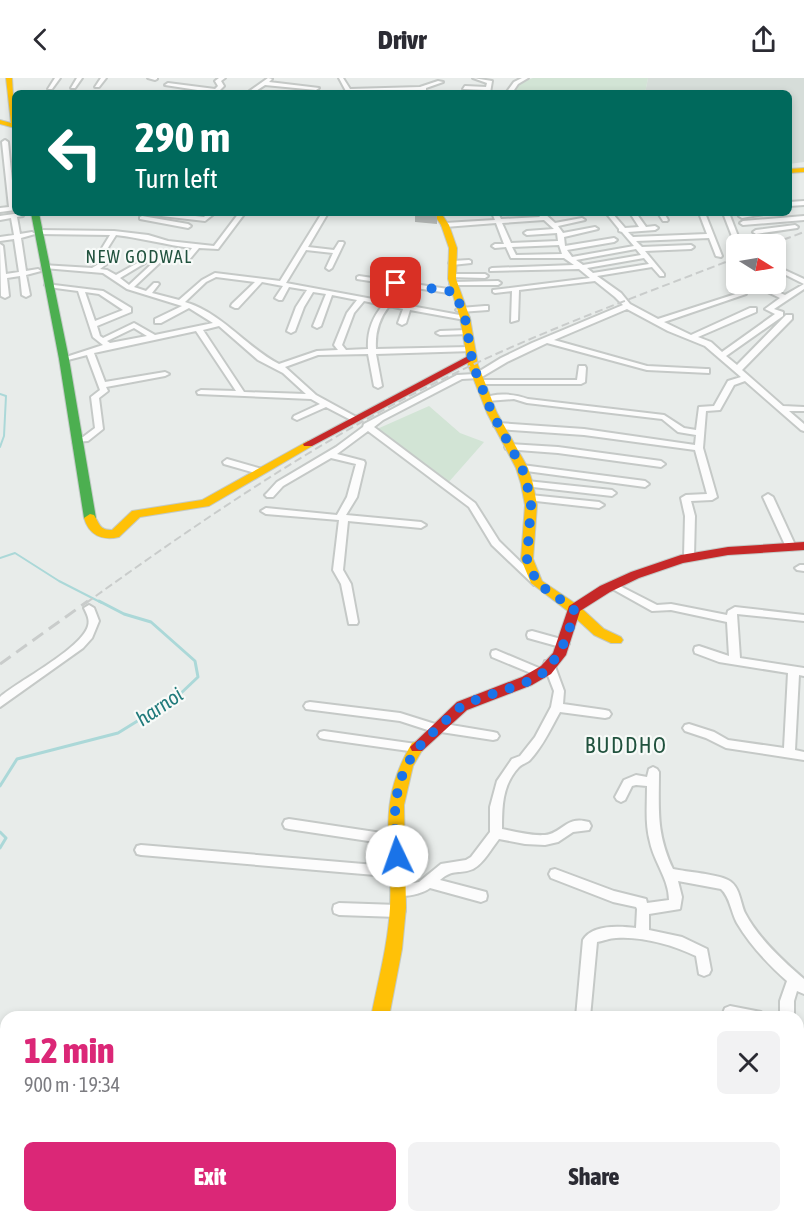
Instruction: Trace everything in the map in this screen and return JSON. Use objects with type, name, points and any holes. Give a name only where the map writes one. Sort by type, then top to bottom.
[{"type":"street","points":[[9,78],[12,103]]},
{"type":"street","points":[[50,88],[58,78]]},
{"type":"street","points":[[73,87],[80,78]]},
{"type":"street","points":[[97,86],[104,78]]},
{"type":"street","points":[[150,78],[155,79]]},
{"type":"street","points":[[475,78],[490,82],[488,90]]},
{"type":"street","points":[[511,90],[516,82],[526,78]]},
{"type":"street","points":[[253,90],[265,80],[316,88]]},
{"type":"street","points":[[424,90],[440,82]]},
{"type":"street","points":[[191,84],[218,85]]},
{"type":"street","points":[[394,90],[398,84]]},
{"type":"street","points":[[168,85],[218,85]]},
{"type":"street","points":[[465,88],[480,90]]},
{"type":"street","points":[[0,164],[12,163],[2,142]]},
{"type":"street","points":[[16,216],[26,295]]},
{"type":"street","points":[[35,216],[35,233],[41,268],[48,285],[64,359],[88,511],[93,528],[103,534],[115,534],[136,514],[205,503],[471,353]]},
{"type":"street","points":[[188,216],[205,219],[208,216]]},
{"type":"street","points":[[0,239],[35,233],[129,231],[166,243],[216,248],[240,216]]},
{"type":"street","points":[[279,298],[303,248],[323,216]]},
{"type":"street","points":[[496,216],[513,257],[557,235],[582,219]]},
{"type":"street","points":[[453,279],[516,289],[658,270],[611,216]]},
{"type":"street","points":[[635,216],[644,229]]},
{"type":"street","points":[[662,216],[664,220]]},
{"type":"street","points":[[703,216],[719,256]]},
{"type":"street","points":[[727,216],[734,234]]},
{"type":"street","points":[[756,216],[742,220],[804,218]]},
{"type":"street","points":[[756,232],[795,226],[784,216]]},
{"type":"street","points":[[143,217],[188,226]]},
{"type":"street","points":[[537,583],[527,559],[529,496],[522,468],[498,426],[479,379],[453,279],[453,248],[441,219],[498,221],[557,235],[639,248],[691,247]]},
{"type":"street","points":[[516,225],[557,235],[584,267],[618,295],[627,306],[708,344],[804,428]]},
{"type":"street","points":[[621,230],[655,228]]},
{"type":"street","points":[[495,246],[595,229]]},
{"type":"street","points":[[679,229],[709,233]]},
{"type":"street","points":[[102,253],[114,233]]},
{"type":"street","points":[[527,233],[614,240]]},
{"type":"street","points":[[631,239],[709,233]]},
{"type":"street","points":[[329,268],[341,243]]},
{"type":"street","points":[[0,246],[5,296]]},
{"type":"street","points":[[187,259],[197,246]]},
{"type":"street","points":[[303,248],[337,252]]},
{"type":"street","points":[[2,255],[21,253]]},
{"type":"street","points":[[144,253],[162,258]]},
{"type":"street","points":[[115,301],[133,289],[166,254],[178,257]]},
{"type":"street","points":[[492,270],[584,267],[646,256]]},
{"type":"street","points":[[95,269],[110,259]]},
{"type":"street","points":[[116,278],[143,262]]},
{"type":"street","points":[[453,279],[469,262]]},
{"type":"street","points":[[4,276],[41,268],[105,271],[133,289],[202,312],[261,358],[297,380],[313,397],[354,418]]},
{"type":"street","points":[[721,356],[780,314],[769,309],[804,284],[786,274]]},
{"type":"street","points":[[180,303],[210,276],[260,280],[407,307],[462,314],[485,309]]},
{"type":"street","points":[[359,278],[453,279],[485,276]]},
{"type":"street","points":[[236,306],[260,280]]},
{"type":"street","points":[[147,294],[156,284]]},
{"type":"street","points":[[48,285],[101,292],[128,311],[92,325]]},
{"type":"street","points":[[291,331],[300,307],[311,289]]},
{"type":"street","points":[[514,320],[516,289]]},
{"type":"street","points":[[81,290],[97,337],[106,344],[220,324]]},
{"type":"street","points":[[317,326],[330,292]]},
{"type":"street","points":[[657,322],[741,294]]},
{"type":"street","points":[[776,294],[785,298]]},
{"type":"street","points":[[344,352],[338,345],[351,313],[362,299]]},
{"type":"street","points":[[378,386],[370,351],[376,316],[388,303]]},
{"type":"street","points":[[158,321],[188,306]]},
{"type":"street","points":[[479,379],[504,360],[627,306]]},
{"type":"street","points":[[402,323],[407,307]]},
{"type":"street","points":[[692,337],[753,310]]},
{"type":"street","points":[[737,370],[789,317]]},
{"type":"street","points":[[64,359],[90,352],[134,325],[154,337]]},
{"type":"street","points":[[198,327],[242,394]]},
{"type":"street","points":[[440,333],[467,332]]},
{"type":"street","points":[[546,340],[647,368],[706,371]]},
{"type":"street","points":[[279,367],[317,353],[370,351],[471,353]]},
{"type":"street","points":[[76,440],[85,439],[99,429],[95,397],[104,391],[90,352]]},
{"type":"street","points":[[270,495],[280,484],[331,455],[367,426],[460,377],[581,382],[582,368]]},
{"type":"street","points":[[102,385],[165,374]]},
{"type":"street","points":[[689,556],[690,516],[686,498],[712,497],[699,448],[702,409],[717,408],[731,383],[746,378]]},
{"type":"street","points":[[201,392],[313,397]]},
{"type":"street","points":[[487,399],[520,398],[527,401],[664,417],[681,430],[700,433]]},
{"type":"street","points":[[297,418],[326,404]]},
{"type":"street","points":[[783,408],[804,409]]},
{"type":"street","points":[[367,426],[472,505],[495,543],[537,583],[574,609],[599,632],[616,640]]},
{"type":"street","points":[[498,426],[584,432],[699,448]]},
{"type":"street","points":[[509,447],[593,454],[661,464]]},
{"type":"street","points":[[331,455],[361,463],[352,497],[341,517]]},
{"type":"street","points":[[227,462],[259,471]]},
{"type":"street","points":[[522,468],[645,484]]},
{"type":"street","points":[[529,496],[612,493]]},
{"type":"street","points":[[529,496],[599,505]]},
{"type":"street","points":[[529,496],[590,512]]},
{"type":"street","points":[[381,1011],[398,911],[399,872],[395,840],[398,784],[408,759],[416,748],[462,706],[526,681],[545,668],[559,655],[574,609],[612,585],[654,565],[689,556],[797,547],[768,497]]},
{"type":"street","points":[[266,511],[421,525]]},
{"type":"street","points":[[341,517],[344,522],[338,570],[346,584],[353,622]]},
{"type":"street","points":[[612,585],[657,609],[671,607],[731,619]]},
{"type":"street","points":[[0,703],[12,691],[59,662],[86,637],[94,622],[89,608]]},
{"type":"street","points":[[735,661],[731,619],[732,613],[737,609],[804,618]]},
{"type":"street","points":[[532,635],[564,644]]},
{"type":"street","points":[[699,650],[735,661],[799,671],[789,754]]},
{"type":"street","points":[[398,891],[412,890],[429,882],[445,868],[468,865],[475,861],[496,833],[496,807],[503,782],[516,762],[524,759],[539,740],[557,707],[559,691],[545,668],[496,654]]},
{"type":"street","points":[[310,706],[400,717],[438,728],[493,736]]},
{"type":"street","points":[[557,707],[605,714]]},
{"type":"street","points":[[689,728],[710,735],[726,744],[804,756]]},
{"type":"street","points":[[324,735],[416,748]]},
{"type":"street","points":[[621,797],[628,783],[653,777],[656,841],[670,874],[675,905],[643,909]]},
{"type":"street","points":[[289,824],[395,840]]},
{"type":"street","points":[[496,833],[526,840],[547,840],[559,836],[570,826],[585,826]]},
{"type":"street","points":[[141,850],[399,872]]},
{"type":"street","points":[[555,874],[641,903],[643,909],[642,934]]},
{"type":"street","points":[[670,874],[724,884],[729,887],[741,916],[783,969],[799,984],[787,1001],[787,1011]]},
{"type":"street","points":[[429,882],[481,896]]},
{"type":"street","points":[[339,909],[398,911]]},
{"type":"street","points":[[584,1011],[590,940],[593,937],[616,932],[642,934],[682,943],[702,953],[704,970]]},
{"type":"shaded area","points":[[648,78],[804,78],[804,162],[792,164],[792,90],[646,90]]},
{"type":"green space","points":[[533,78],[648,78],[646,90],[515,90],[521,82]]},
{"type":"green space","points":[[429,406],[460,433],[484,442],[447,484],[377,429]]},
{"type":"waterway","name":"harnoi","points":[[0,394],[6,396],[4,436],[0,447]]},
{"type":"waterway","name":"harnoi","points":[[0,558],[15,553],[59,581],[102,603]]},
{"type":"waterway","name":"harnoi","points":[[0,786],[17,759],[118,733],[178,696],[198,677],[195,661],[151,622],[124,614],[99,601]]},
{"type":"waterway","name":"harnoi","points":[[0,832],[6,838],[0,848]]},
{"type":"railway","points":[[786,239],[804,232]]},
{"type":"railway","points":[[86,603],[258,485],[347,430],[393,405],[512,347],[726,262]]},
{"type":"railway","points":[[0,664],[88,601]]},
{"type":"traffic: fast","points":[[36,216],[64,359],[90,518]]},
{"type":"traffic: slow","points":[[9,78],[12,101]]},
{"type":"traffic: slow","points":[[0,122],[12,125]]},
{"type":"traffic: slow","points":[[792,171],[804,170]]},
{"type":"traffic: slow","points":[[439,216],[445,225],[453,248],[452,279],[465,318],[473,365],[492,413],[522,468],[527,484],[531,505],[527,559],[537,583],[574,609],[599,632],[616,640]]},
{"type":"traffic: slow","points":[[90,518],[93,528],[103,534],[115,534],[136,514],[205,503],[308,444]]},
{"type":"traffic: slow","points":[[381,1011],[397,922],[396,805],[406,765],[417,747]]},
{"type":"traffic: jam","points":[[308,444],[472,357]]},
{"type":"traffic: jam","points":[[417,747],[462,706],[527,681],[546,670],[559,655],[574,609],[605,589],[635,575],[681,559],[728,551],[804,546]]},
{"type":"district","name":"NEW GODWAL","points":[[139,256]]},
{"type":"district","name":"BUDDHO","points":[[626,745]]},
{"type":"route","points":[[396,283],[455,292],[465,318],[473,365],[498,426],[522,468],[530,495],[527,559],[537,583],[574,609],[569,634],[559,655],[546,670],[526,681],[462,706],[421,741],[408,759],[398,784],[394,836],[397,856]]}]
